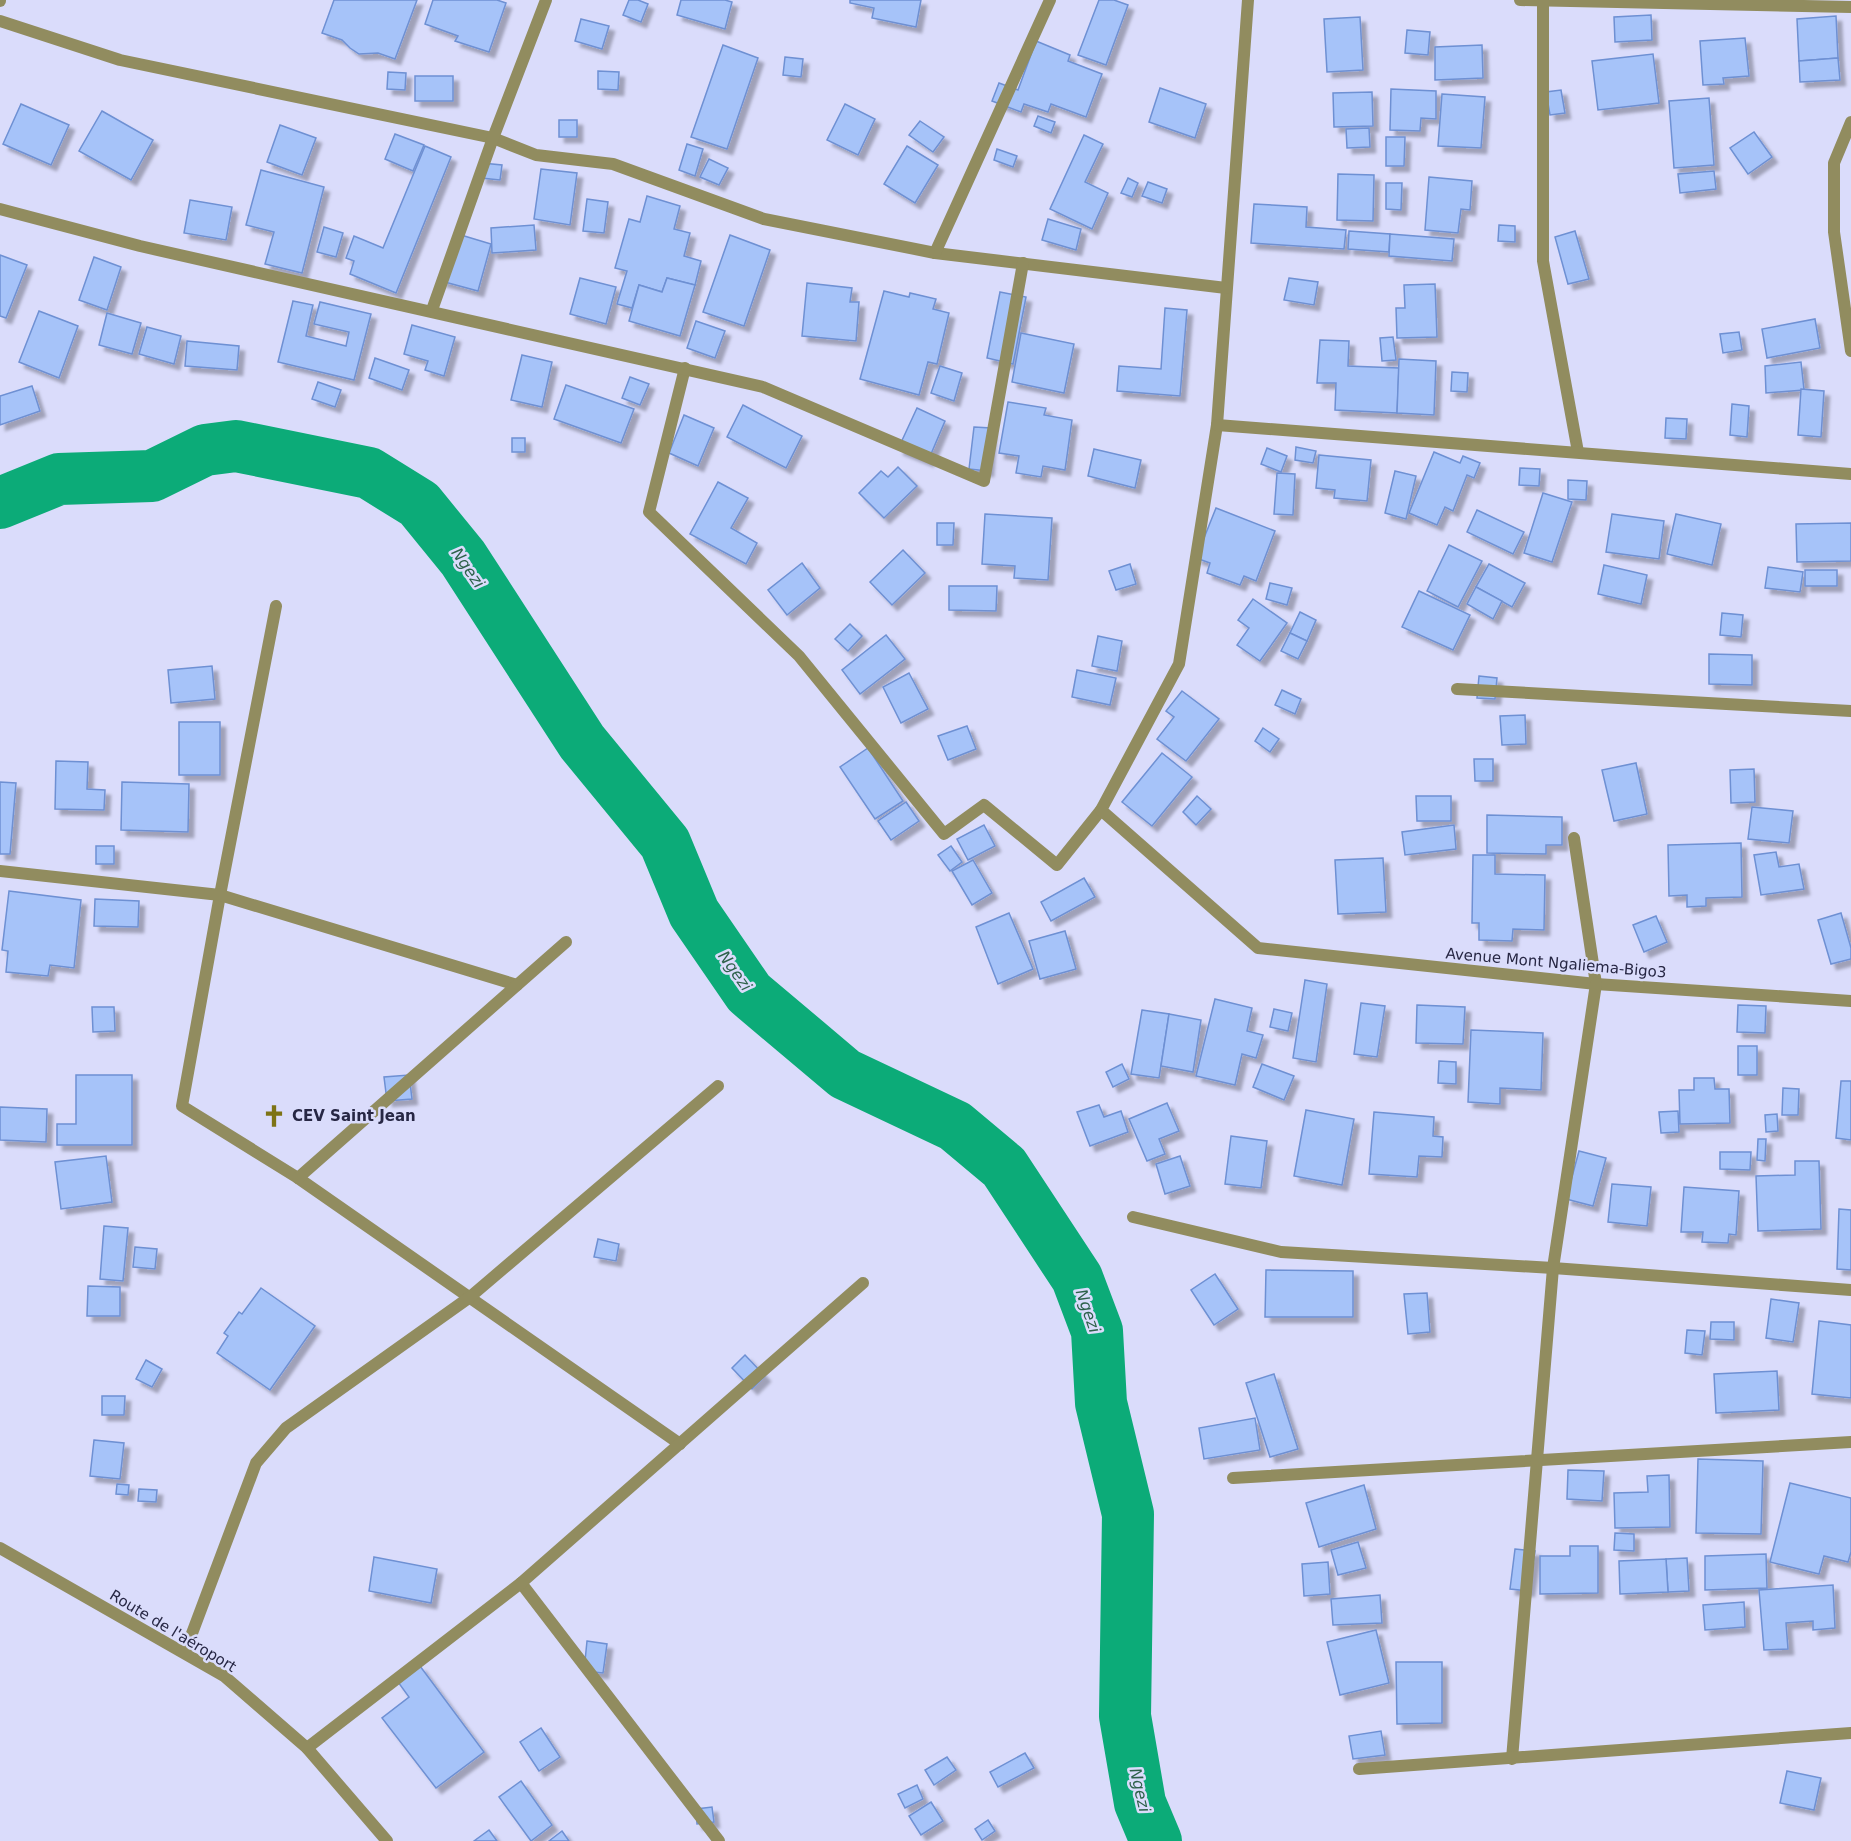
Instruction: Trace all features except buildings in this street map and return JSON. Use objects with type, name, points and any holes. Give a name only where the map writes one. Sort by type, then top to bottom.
[{"type":"street","points":[[432,310],[493,138],[546,0]]},
{"type":"street","points":[[935,253],[1050,0]]},
{"type":"street","points":[[684,368],[649,513],[799,656],[944,834],[984,805],[1057,865],[1101,810],[1179,664],[1217,425],[1248,0]]},
{"type":"street","points":[[1520,0],[1851,7]]},
{"type":"street","points":[[1544,0],[1543,261],[1578,452]]},
{"type":"street","points":[[0,21],[120,60],[493,138],[536,155],[613,164],[764,219],[935,253],[1226,288]]},
{"type":"street","points":[[1851,122],[1833,163],[1834,232],[1851,351]]},
{"type":"street","points":[[0,209],[140,246],[432,310],[763,387],[984,481],[1023,263]]},
{"type":"street","points":[[1217,425],[1851,474]]},
{"type":"street","points":[[276,606],[219,895],[182,1106],[298,1178],[680,1444]]},
{"type":"street","points":[[1457,689],[1851,711]]},
{"type":"street","name":"Avenue Mont Ngaliema-Bigo3","points":[[1101,810],[1258,948],[1596,984],[1851,1001]]},
{"type":"street","points":[[1512,1759],[1553,1268],[1596,984],[1574,838]]},
{"type":"street","points":[[0,872],[219,895],[517,985]]},
{"type":"street","points":[[298,1178],[566,942]]},
{"type":"street","points":[[185,1652],[256,1463],[286,1428],[470,1297],[718,1086]]},
{"type":"street","points":[[1133,1217],[1281,1252],[1553,1268],[1851,1290]]},
{"type":"street","points":[[308,1748],[521,1583],[863,1283]]},
{"type":"street","points":[[1233,1478],[1851,1442]]},
{"type":"street","name":"Route de l'aéroport","points":[[0,1548],[224,1676],[308,1748],[387,1841]]},
{"type":"street","points":[[521,1583],[719,1841]]},
{"type":"street","points":[[1359,1768],[1512,1759],[1851,1733]]},
{"type":"waterway","name":"Ngezi","points":[[0,503],[59,479],[152,476],[205,450],[236,446],[369,473],[419,504],[463,558],[582,742],[665,843],[694,913],[749,993],[845,1074],[955,1126],[1004,1167],[1077,1278],[1097,1331],[1101,1403],[1128,1514],[1125,1716],[1140,1803],[1156,1841]]},
{"type":"place","name":"CEV Saint Jean","points":[[274,1116]]}]
